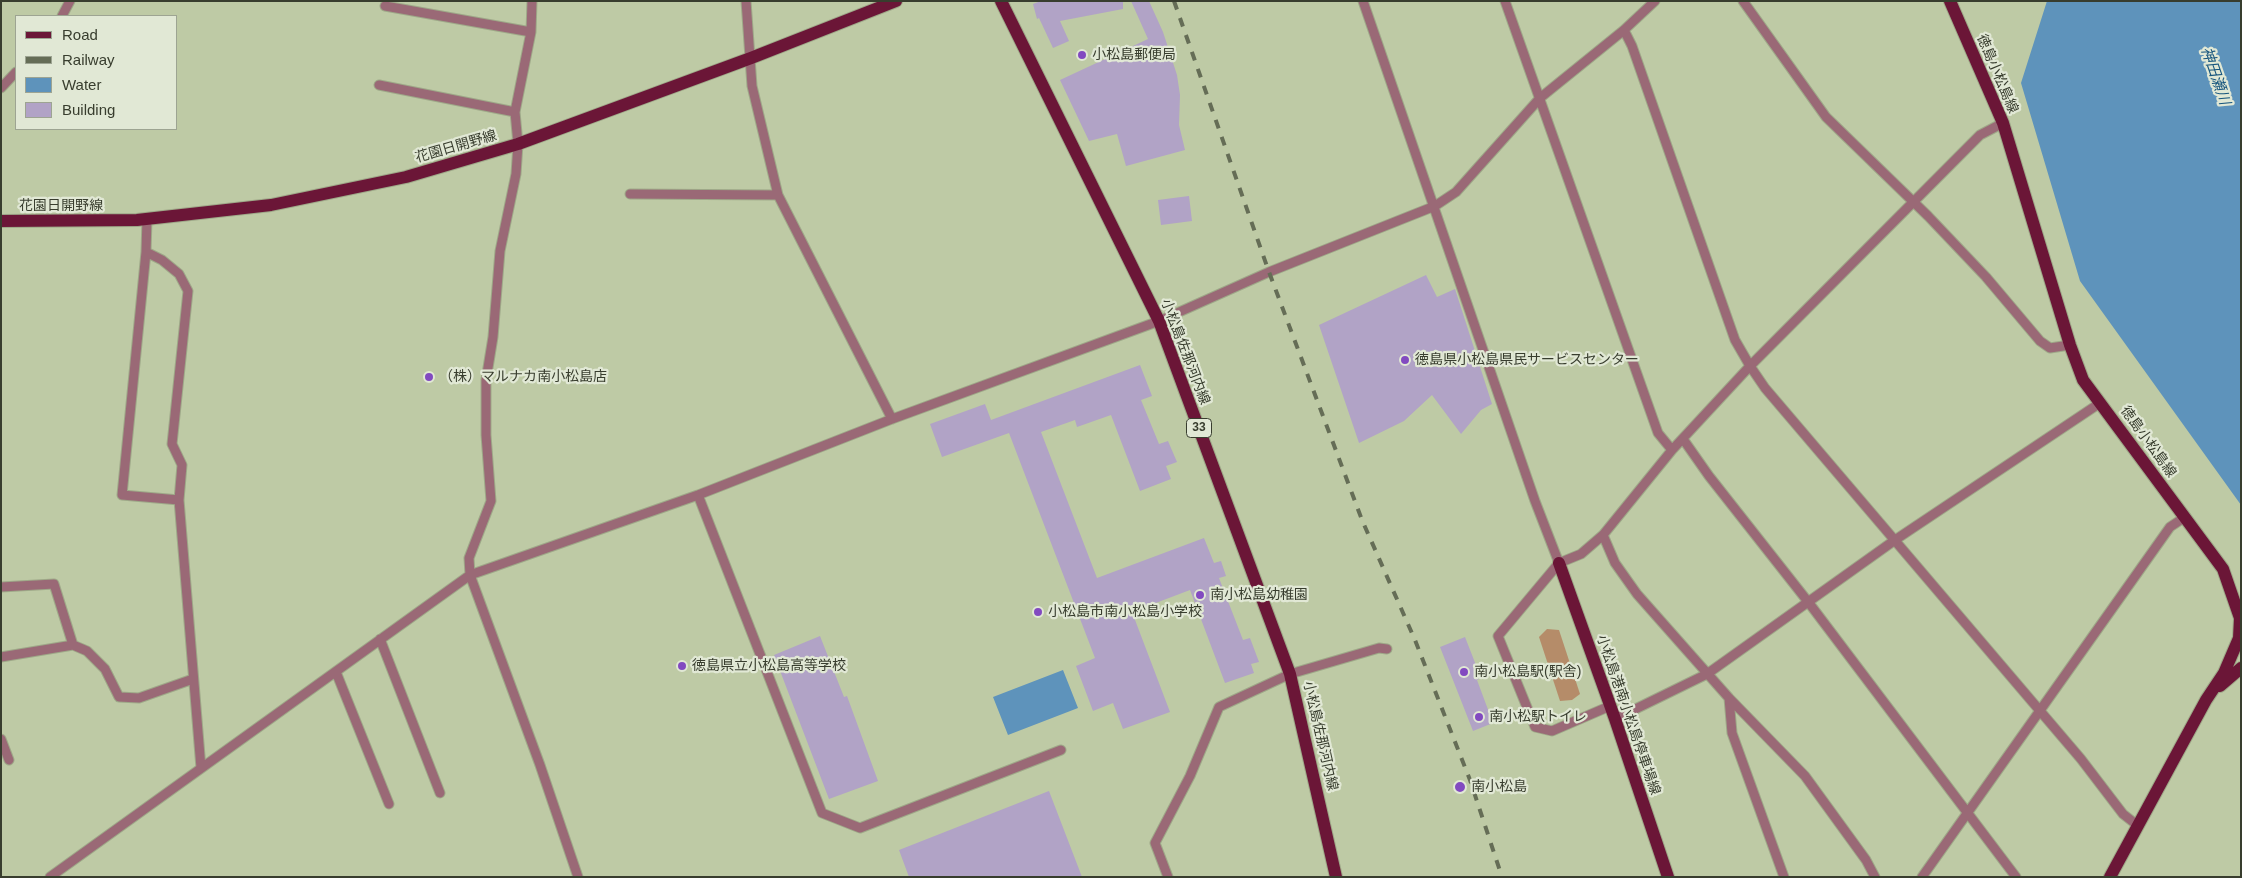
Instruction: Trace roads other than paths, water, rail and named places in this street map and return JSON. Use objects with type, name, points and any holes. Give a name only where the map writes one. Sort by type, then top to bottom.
[{"type":"main road","name":"花園日開野線","points":[[1,221],[147,219],[271,205],[406,176],[518,144],[751,58],[896,1]]},
{"type":"main road","name":"小松島佐那河内線","points":[[1001,1],[1160,322],[1290,674],[1336,877]]},
{"type":"main road","name":"徳島小松島線","points":[[1950,1],[2003,123],[2070,345],[2083,380],[2223,569],[2240,618],[2239,638],[2224,673],[2206,700],[2110,877]]},
{"type":"main road","name":"小松島港南小松島停車場線","points":[[1559,563],[1668,877]]},
{"type":"main road","points":[[2223,569],[2241,592]]},
{"type":"main road","points":[[2206,700],[2239,673]]},
{"type":"street","points":[[63,15],[70,1]]},
{"type":"street","points":[[532,1],[531,32],[515,112],[518,144],[516,174],[500,252],[493,337],[486,380],[486,436],[491,501],[469,558],[470,575],[540,765],[578,877]]},
{"type":"street","points":[[746,1],[752,86],[778,195],[892,418]]},
{"type":"street","points":[[1363,1],[1535,501],[1559,563]]},
{"type":"street","points":[[1505,1],[1658,433],[1672,450]]},
{"type":"street","points":[[50,877],[470,575],[698,495],[892,418],[1160,322],[1270,272],[1435,206],[1456,192],[1540,98],[1624,30],[1655,1]]},
{"type":"street","points":[[1743,1],[1826,117],[1986,277],[2040,341],[2050,348],[2070,345]]},
{"type":"street","points":[[385,6],[531,32]]},
{"type":"street","points":[[1624,30],[1632,46],[1735,340],[1750,366],[1766,388],[2040,710],[2123,814],[2137,825]]},
{"type":"street","points":[[1,88],[15,73]]},
{"type":"street","points":[[379,85],[515,112]]},
{"type":"street","points":[[1610,706],[1552,730],[1535,727],[1498,636],[1559,563],[1581,554],[1603,535],[1672,450],[1750,366],[1980,135],[2003,123]]},
{"type":"street","points":[[630,194],[778,195]]},
{"type":"street","points":[[147,219],[146,252],[122,495],[179,500]]},
{"type":"street","points":[[146,252],[162,260],[179,274],[188,292],[172,444],[182,465],[179,500],[192,679],[201,768]]},
{"type":"street","points":[[1614,719],[1707,674],[1895,540],[2100,403]]},
{"type":"street","points":[[1683,439],[1709,476],[1809,602],[2016,877]]},
{"type":"street","points":[[698,495],[822,813],[860,828],[1061,750]]},
{"type":"street","points":[[1922,877],[2170,527],[2185,517]]},
{"type":"street","points":[[1603,535],[1615,563],[1637,594],[1729,698],[1805,776],[1866,860],[1875,877]]},
{"type":"street","points":[[1,586],[54,584],[73,645]]},
{"type":"street","points":[[380,639],[440,793]]},
{"type":"street","points":[[1,658],[73,645],[87,650],[105,669],[119,697],[139,698],[192,679]]},
{"type":"street","points":[[1168,877],[1155,843],[1190,776],[1219,707],[1290,674],[1379,648],[1387,649]]},
{"type":"street","points":[[336,672],[389,804]]},
{"type":"street","points":[[1729,698],[1732,733],[1784,877]]},
{"type":"street","points":[[1,739],[9,760]]},
{"type":"water","name":"神田瀬川","points":[[2047,1],[2241,1],[2241,505],[2080,281],[2021,83]]},
{"type":"water","points":[[1063,670],[1078,708],[1008,735],[993,697]]},
{"type":"railway","points":[[1174,1],[1269,272],[1362,520],[1415,640],[1470,780],[1502,877]]},
{"type":"place","name":"小松島郵便局","points":[[1082,55]]},
{"type":"place","name":"徳島県小松島県民サービスセンター","points":[[1405,360]]},
{"type":"place","name":"（株）マルナカ南小松島店","points":[[429,377]]},
{"type":"place","name":"南小松島幼稚園","points":[[1200,595]]},
{"type":"place","name":"小松島市南小松島小学校","points":[[1038,612]]},
{"type":"place","name":"徳島県立小松島高等学校","points":[[682,666]]},
{"type":"place","name":"南小松島駅(駅舎)","points":[[1464,672]]},
{"type":"place","name":"南小松駅トイレ","points":[[1479,717]]},
{"type":"place","name":"南小松島","points":[[1460,787]]}]
